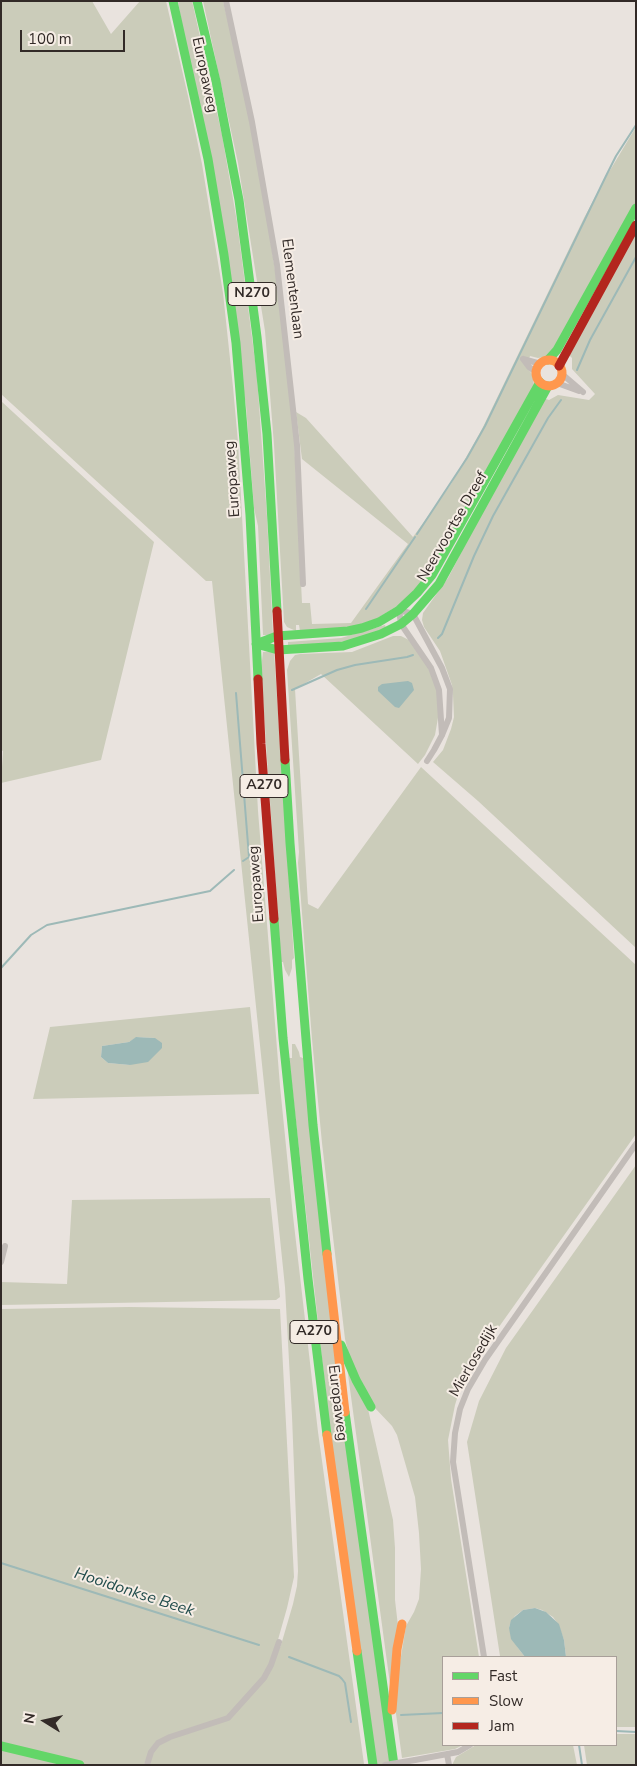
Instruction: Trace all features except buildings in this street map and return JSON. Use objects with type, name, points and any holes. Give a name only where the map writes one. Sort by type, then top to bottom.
[{"type":"main road","name":"Europaweg","points":[[173,1],[208,159],[229,291],[244,436],[268,845],[283,1038],[308,1279],[373,1765]]},
{"type":"main road","name":"Europaweg","points":[[197,1],[216,81],[253,298],[267,434],[277,636],[296,928],[313,1125],[336,1334],[394,1765]]},
{"type":"main road","points":[[542,365],[557,350],[636,208]]},
{"type":"main road","points":[[542,365],[548,384],[561,370],[636,226]]},
{"type":"main road","points":[[542,365],[552,361],[561,370]]},
{"type":"main road","name":"Neervoortse Dreef","points":[[256,644],[277,636],[355,630],[379,622],[399,610],[417,593],[440,562],[548,384]]},
{"type":"main road","name":"Neervoortse Dreef","points":[[256,644],[278,650],[343,646],[364,641],[401,624],[413,614],[439,584],[548,384]]},
{"type":"main road","name":"A270","points":[[336,1334],[356,1380],[371,1406]]},
{"type":"main road","name":"A270","points":[[390,1737],[393,1686],[402,1624]]},
{"type":"main road","points":[[1,1746],[80,1765]]},
{"type":"street","name":"Elementenlaan","points":[[226,1],[252,122],[277,265],[297,445],[303,584]]},
{"type":"street","points":[[548,384],[583,392],[561,370]]},
{"type":"street","points":[[427,761],[442,735],[449,718],[450,689],[442,668],[413,614],[399,610],[401,624],[431,668],[439,690],[442,735]]},
{"type":"street","name":"Mierlosedijk","points":[[484,1656],[453,1462],[455,1432],[460,1409],[468,1389],[485,1360],[636,1144]]},
{"type":"street","points":[[1,1262],[5,1246]]},
{"type":"street","points":[[147,1765],[151,1752],[158,1743],[170,1737],[228,1718],[264,1678],[279,1642]]},
{"type":"street","points":[[385,1765],[458,1752],[468,1746]]},
{"type":"street","points":[[447,1754],[449,1765]]},
{"type":"green space","points":[[1,1],[92,1],[111,34],[140,1],[166,1],[188,96],[202,164],[223,293],[233,387],[238,442],[258,811],[280,1086],[318,1432],[364,1764],[150,1765],[152,1753],[158,1744],[207,1725],[156,1742],[149,1752],[144,1765],[90,1765],[1,1746],[1,1309],[129,1307],[280,1309],[294,1577],[268,1675],[281,1645],[293,1604],[298,1571],[285,1287],[212,581],[206,581],[1,394]]},
{"type":"green space","points":[[178,1],[192,1],[222,135],[237,222],[257,376],[273,635],[263,635],[258,526],[254,508],[246,405]]},
{"type":"green space","points":[[203,1],[223,1],[237,58],[260,173],[277,283],[294,438],[302,603],[310,603],[312,624],[351,623],[408,544],[302,459],[296,412],[306,418],[413,537],[451,484],[482,429],[584,218],[636,127],[636,204],[550,356],[538,358],[530,356],[526,367],[533,375],[534,387],[439,556],[421,583],[402,603],[376,619],[350,628],[300,631],[299,625],[296,625],[296,631],[287,627],[284,622],[274,445],[265,331],[238,163]]},
{"type":"green space","points":[[636,229],[636,948],[478,801],[433,762],[443,750],[451,729],[454,717],[453,695],[452,685],[440,651],[424,627],[422,620],[423,613],[448,578],[468,534],[543,398],[549,400],[558,395],[589,400],[595,394],[572,369],[572,358],[568,354]]},
{"type":"green space","points":[[1,401],[154,542],[101,760],[1,783],[3,751],[1,750]]},
{"type":"green space","points":[[385,625],[386,628],[351,641],[288,646],[288,642],[341,638]]},
{"type":"green space","points":[[393,636],[401,636],[409,640],[427,665],[437,690],[439,712],[435,735],[418,764],[321,674],[295,689],[308,904],[318,909],[421,767],[636,965],[636,1134],[474,1362],[463,1379],[455,1405],[448,1440],[451,1479],[479,1656],[442,1656],[442,1746],[461,1746],[455,1749],[402,1758],[394,1699],[406,1626],[419,1599],[421,1569],[419,1533],[415,1497],[397,1435],[392,1426],[375,1408],[350,1359],[345,1339],[312,1039],[298,863],[299,852],[287,670],[290,661],[295,655],[352,652]]},
{"type":"green space","points":[[274,651],[294,958],[289,977],[283,962],[281,962],[261,669],[263,652]]},
{"type":"green space","points":[[250,1007],[259,1094],[33,1099],[50,1027]],"holes":[[[137,1037],[155,1038],[130,1065],[108,1063],[101,1057],[102,1046],[129,1042]]]},
{"type":"green space","points":[[292,1044],[295,1044],[300,1057],[303,1058],[390,1765],[376,1765],[333,1458],[289,1058],[292,1058]]},
{"type":"green space","points":[[636,1165],[636,1727],[617,1727],[617,1656],[566,1656],[564,1640],[558,1624],[553,1617],[542,1610],[535,1608],[523,1610],[515,1616],[510,1624],[509,1628],[518,1648],[524,1656],[500,1656],[467,1442],[479,1401],[506,1348]]},
{"type":"green space","points":[[270,1198],[280,1297],[276,1300],[1,1305],[1,1282],[67,1284],[72,1200]]},
{"type":"green space","points":[[347,1367],[368,1409],[393,1520],[395,1600],[398,1626],[390,1684]]},
{"type":"green space","points":[[617,1734],[636,1734],[636,1765],[587,1765],[584,1746],[617,1746]]},
{"type":"green space","points":[[474,1746],[573,1746],[577,1765],[452,1765],[456,1757]]},
{"type":"green space","points":[[1,1747],[70,1765],[1,1765]]},
{"type":"water","points":[[408,681],[412,683],[414,690],[399,708],[395,707],[378,691],[378,687],[382,684]]},
{"type":"water","points":[[136,1037],[155,1038],[162,1043],[162,1048],[148,1062],[130,1065],[108,1063],[101,1057],[102,1046],[129,1042]]},
{"type":"water","points":[[535,1608],[546,1612],[559,1624],[564,1640],[566,1656],[524,1656],[511,1639],[509,1628],[511,1620],[523,1610]]},
{"type":"waterway","points":[[417,534],[467,458],[485,426],[616,156],[636,125]]},
{"type":"waterway","points":[[577,370],[590,340],[636,257]]},
{"type":"waterway","points":[[438,638],[442,634],[474,556],[493,516],[548,418],[561,400]]},
{"type":"waterway","points":[[366,609],[415,537]]},
{"type":"waterway","points":[[292,690],[337,670],[413,655]]},
{"type":"waterway","points":[[236,693],[249,857],[243,861]]},
{"type":"waterway","points":[[1,968],[31,935],[47,925],[210,891],[234,870]]},
{"type":"waterway","name":"Hooidonkse Beek","points":[[1,1563],[259,1645]]},
{"type":"waterway","name":"Hooidonkse Beek","points":[[289,1657],[339,1676],[342,1679],[345,1683],[351,1722]]},
{"type":"waterway","name":"Hooidonkse Beek","points":[[401,1715],[442,1713]]},
{"type":"waterway","name":"Hooidonkse Beek","points":[[617,1731],[636,1732]]},
{"type":"waterway","name":"Hooidonkse Beek","points":[[579,1746],[582,1765]]},
{"type":"traffic: fast","points":[[173,1],[208,159],[236,343],[250,515],[258,679]]},
{"type":"traffic: fast","points":[[197,1],[216,81],[239,200],[257,337],[267,434],[277,611]]},
{"type":"traffic: fast","points":[[548,360],[557,350],[636,208]]},
{"type":"traffic: fast","points":[[256,644],[277,636],[348,631],[362,628],[379,622],[399,610],[432,575],[540,382]]},
{"type":"traffic: fast","points":[[256,644],[278,650],[343,646],[381,634],[401,624],[413,614],[439,584],[548,386]]},
{"type":"traffic: fast","points":[[285,760],[313,1125],[327,1254]]},
{"type":"traffic: fast","points":[[274,919],[283,1038],[308,1279],[327,1435]]},
{"type":"traffic: fast","points":[[341,1345],[356,1380],[371,1407]]},
{"type":"traffic: fast","points":[[345,1412],[394,1765]]},
{"type":"traffic: fast","points":[[357,1651],[373,1765]]},
{"type":"traffic: fast","points":[[1,1746],[80,1765]]},
{"type":"traffic: slow","points":[[549,360],[558,364],[562,373],[558,382],[549,386],[540,382],[536,373],[540,364],[549,360]]},
{"type":"traffic: slow","points":[[327,1254],[345,1412]]},
{"type":"traffic: slow","points":[[327,1435],[357,1651]]},
{"type":"traffic: slow","points":[[392,1710],[397,1649],[402,1624]]},
{"type":"traffic: jam","points":[[559,366],[636,225]]},
{"type":"traffic: jam","points":[[277,611],[285,760]]},
{"type":"traffic: jam","points":[[258,679],[274,919]]}]
